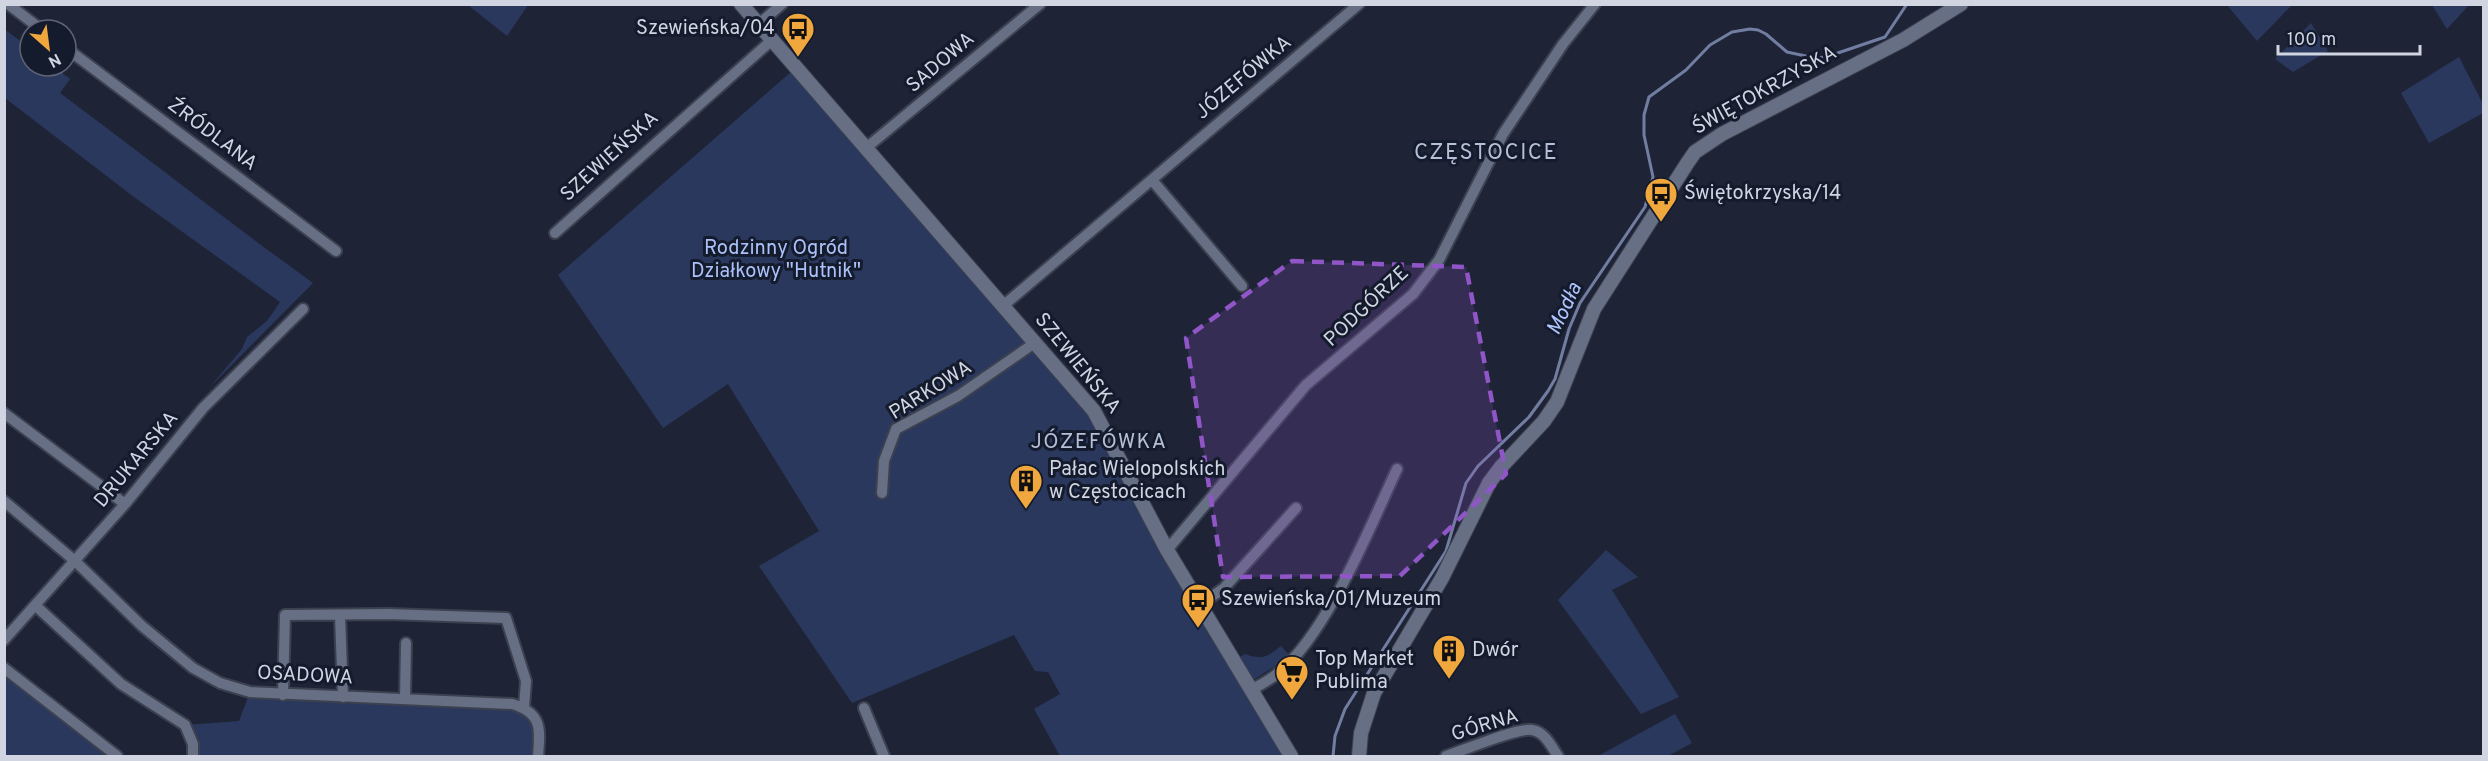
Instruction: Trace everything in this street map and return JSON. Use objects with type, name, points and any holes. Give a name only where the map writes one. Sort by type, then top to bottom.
[{"type":"street","points":[[8,4],[26,18]]},
{"type":"street","name":"SZEWIEŃSKA","points":[[741,4],[1094,411],[1167,550],[1291,756]]},
{"type":"street","points":[[759,24],[782,4]]},
{"type":"street","name":"SADOWA","points":[[866,148],[1040,4]]},
{"type":"street","name":"JÓZEFÓWKA","points":[[1004,306],[1359,4]]},
{"type":"street","name":"PODGÓRZE","points":[[1167,550],[1306,385],[1413,294],[1438,260],[1503,134],[1563,44],[1595,4]]},
{"type":"street","name":"ŚWIĘTOKRZYSKA","points":[[1359,756],[1361,733],[1374,693],[1442,578],[1489,483],[1544,421],[1557,402],[1565,388],[1584,329],[1594,309],[1695,152],[1722,134],[1903,40],[1960,4]]},
{"type":"street","name":"SZEWIEŃSKA","points":[[555,232],[772,40]]},
{"type":"street","name":"ŹRÓDLANA","points":[[78,57],[336,251]]},
{"type":"street","points":[[1152,180],[1242,286]]},
{"type":"street","name":"DRUKARSKA","points":[[4,640],[124,504],[203,408],[303,309]]},
{"type":"street","name":"PARKOWA","points":[[882,493],[884,461],[896,429],[958,396],[1036,342]]},
{"type":"street","points":[[4,413],[124,504]]},
{"type":"street","points":[[1251,690],[1278,673],[1297,654],[1319,623],[1365,538],[1397,469]]},
{"type":"street","name":"OSADOWA","points":[[4,501],[75,561],[142,626],[192,668],[220,683],[250,692],[283,695],[480,702],[513,704],[524,708]]},
{"type":"street","points":[[1200,605],[1224,588],[1296,508]]},
{"type":"street","points":[[36,606],[121,684],[184,725],[190,734],[193,756]]},
{"type":"street","points":[[283,695],[285,615],[388,614],[506,618],[525,681],[524,708],[539,725],[538,756]]},
{"type":"street","points":[[340,616],[343,697]]},
{"type":"street","points":[[405,699],[406,643]]},
{"type":"street","points":[[4,668],[117,756]]},
{"type":"street","points":[[864,708],[884,756]]},
{"type":"street","name":"GÓRNA","points":[[1446,756],[1524,729],[1539,733],[1546,738],[1558,756]]},
{"type":"highlighted area","points":[[1292,261],[1466,267],[1506,474],[1400,576],[1223,577],[1186,338]]},
{"type":"green space","points":[[468,5],[528,5],[507,36]]},
{"type":"green space","points":[[2227,5],[2292,5],[2257,41]]},
{"type":"green space","points":[[2432,5],[2469,5],[2447,29]]},
{"type":"green space","points":[[2311,23],[2328,51],[2293,72],[2275,59]]},
{"type":"green space","points":[[4,29],[18,39],[18,78],[69,78],[60,93],[313,283],[209,388],[242,349],[247,337],[267,321],[280,302],[134,197],[5,98]]},
{"type":"green space","points":[[2459,57],[2483,104],[2483,113],[2429,143],[2401,93]]},
{"type":"green space","name":"Rodzinny Ogród Działkowy \"Hutnik\"","points":[[791,72],[1026,344],[958,392],[892,429],[958,396],[1036,342],[1094,411],[1107,431],[1167,550],[1291,756],[1060,756],[1034,709],[1060,694],[1048,672],[1035,671],[1014,635],[852,703],[759,566],[819,531],[728,384],[663,428],[558,275]]},
{"type":"green space","points":[[1606,550],[1638,577],[1612,590],[1679,697],[1641,714],[1558,600]]},
{"type":"green space","points":[[1281,646],[1289,655],[1253,680],[1240,657],[1245,654],[1264,657]]},
{"type":"green space","points":[[5,674],[112,756],[5,756]]},
{"type":"green space","points":[[250,692],[512,704],[534,717],[538,756],[193,756],[185,725],[239,721]]},
{"type":"green space","points":[[1675,714],[1692,743],[1668,756],[1598,756]]},
{"type":"waterway","name":"Modła","points":[[1333,756],[1335,736],[1345,709],[1446,551],[1466,483],[1478,466],[1529,417],[1548,391],[1555,379],[1569,329],[1580,303],[1645,207],[1653,177],[1644,135],[1644,115],[1649,97],[1686,70],[1710,45],[1732,32],[1758,30],[1787,52],[1815,58],[1826,57],[1885,37],[1907,4]]},
{"type":"place","name":"Szewieńska/04","points":[[798,58]]},
{"type":"place","name":"Świętokrzyska/14","points":[[1661,223]]},
{"type":"place","name":"Pałac Wielopolskich w Częstocicach","points":[[1026,510]]},
{"type":"place","name":"Szewieńska/01/Muzeum","points":[[1198,629]]},
{"type":"place","name":"Dwór","points":[[1449,680]]},
{"type":"place","name":"Top Market Publima","points":[[1292,701]]},
{"type":"district","name":"CZĘSTOCICE","points":[[1486,153]]},
{"type":"district","name":"JÓZEFÓWKA","points":[[1099,442]]}]
